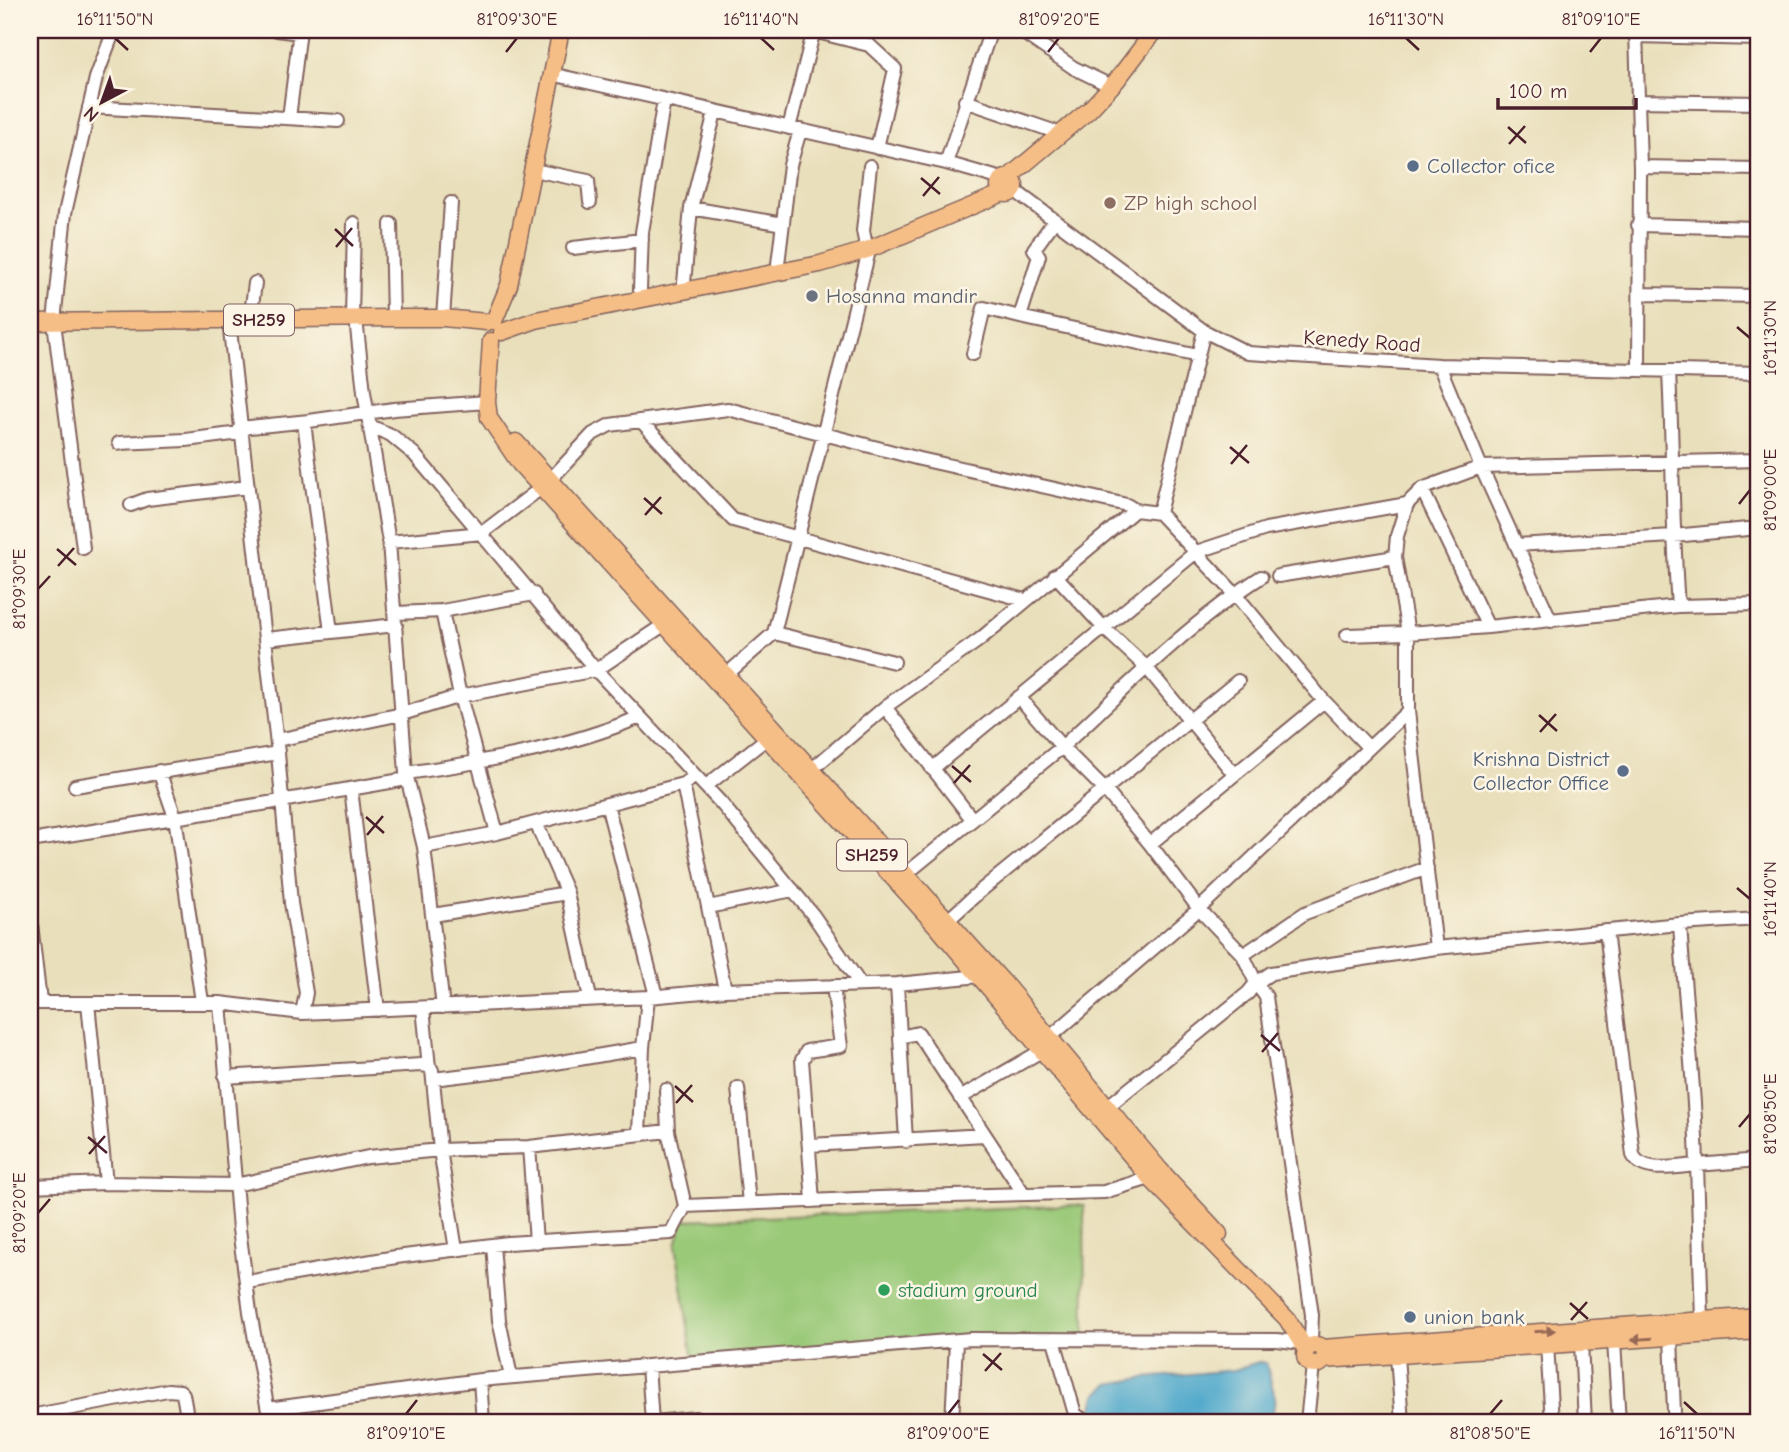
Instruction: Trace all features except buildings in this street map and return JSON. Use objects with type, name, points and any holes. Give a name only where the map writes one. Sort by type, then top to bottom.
[{"type":"main road","points":[[492,330],[509,285],[561,30]]},
{"type":"main road","points":[[492,330],[820,264],[1005,185],[1089,110],[1155,30]]},
{"type":"main road","points":[[492,330],[532,311],[865,246]]},
{"type":"main road","name":"SH259","points":[[30,322],[55,326],[230,330],[355,323],[393,318],[443,318],[492,330]]},
{"type":"main road","name":"SH259","points":[[30,330],[55,326],[250,321],[443,325],[492,330]]},
{"type":"main road","name":"SH259","points":[[492,330],[486,402],[489,418],[520,464],[545,484],[726,675],[1046,1044],[1150,1178],[1287,1319],[1313,1350]]},
{"type":"main road","name":"SH259","points":[[492,330],[494,406],[511,436],[545,484],[766,739],[900,877],[948,920],[985,972]]},
{"type":"main road","name":"SH259","points":[[1046,1044],[1107,1107],[1160,1170],[1294,1314],[1313,1350]]},
{"type":"main road","points":[[1313,1350],[1477,1343],[1759,1316]]},
{"type":"main road","points":[[1313,1350],[1397,1356],[1477,1343],[1547,1345],[1759,1331]]},
{"type":"street","points":[[83,548],[55,326],[65,213],[96,78],[114,30]]},
{"type":"street","points":[[277,30],[300,32],[289,118]]},
{"type":"street","points":[[809,30],[869,45],[895,69],[877,148]]},
{"type":"street","points":[[778,264],[794,130],[814,30]]},
{"type":"street","points":[[946,163],[991,30]]},
{"type":"street","points":[[1019,30],[1067,64],[1111,86]]},
{"type":"street","points":[[1639,370],[1640,167],[1637,33],[1759,39]]},
{"type":"street","points":[[551,74],[946,163],[1005,185]]},
{"type":"street","points":[[640,290],[642,240],[664,100]]},
{"type":"street","points":[[965,101],[1062,134]]},
{"type":"street","points":[[1637,101],[1759,103]]},
{"type":"street","points":[[89,107],[338,121]]},
{"type":"street","points":[[684,283],[691,208],[715,112]]},
{"type":"street","points":[[726,675],[774,633],[868,255],[863,231],[870,166]]},
{"type":"street","points":[[1640,167],[1759,169]]},
{"type":"street","points":[[533,170],[571,174],[587,181],[590,202]]},
{"type":"street","name":"Kenedy Road","points":[[1005,185],[1205,331],[1248,353],[1439,365],[1759,373]]},
{"type":"street","points":[[443,318],[451,203]]},
{"type":"street","points":[[691,208],[783,223]]},
{"type":"street","points":[[1020,317],[1039,256],[1034,249],[1055,220]]},
{"type":"street","points":[[354,223],[355,323],[389,542],[406,776],[424,846],[443,1007]]},
{"type":"street","points":[[391,224],[393,318]]},
{"type":"street","points":[[1638,225],[1759,228]]},
{"type":"street","points":[[573,248],[642,240]]},
{"type":"street","points":[[255,283],[250,321],[230,330],[266,639],[291,903],[306,993],[302,1013]]},
{"type":"street","points":[[1640,295],[1759,296]]},
{"type":"street","points":[[972,354],[984,308],[1198,356]]},
{"type":"street","points":[[1159,513],[1205,331]]},
{"type":"street","points":[[1439,365],[1481,467],[1551,621]]},
{"type":"street","points":[[1669,372],[1674,462],[1673,536],[1678,606]]},
{"type":"street","points":[[120,443],[186,440],[368,412],[486,402]]},
{"type":"street","points":[[389,542],[482,533],[545,484],[593,434],[610,425],[728,409],[920,458],[1127,505],[1135,510],[1159,513],[1235,594],[1324,701],[1368,747]]},
{"type":"street","points":[[641,421],[733,520],[1025,600]]},
{"type":"street","points":[[304,422],[331,632]]},
{"type":"street","points":[[370,426],[391,435],[406,447],[596,670],[701,782],[813,915],[860,984]]},
{"type":"street","points":[[1436,948],[1408,711],[1408,634],[1395,557],[1397,536],[1408,504],[1422,489],[1481,467],[1759,460]]},
{"type":"street","points":[[131,505],[147,499],[247,487]]},
{"type":"street","points":[[1422,489],[1488,627]]},
{"type":"street","points":[[932,769],[1196,552],[1266,529],[1408,504]]},
{"type":"street","points":[[811,770],[885,708],[979,640],[1135,510]]},
{"type":"street","points":[[1516,545],[1759,528]]},
{"type":"street","points":[[1278,576],[1395,557]]},
{"type":"street","points":[[1055,575],[1104,628],[1147,668],[1234,774]]},
{"type":"street","points":[[900,877],[1062,747],[1147,668],[1235,594],[1261,577]]},
{"type":"street","points":[[266,639],[331,632],[534,594]]},
{"type":"street","points":[[1347,635],[1408,634],[1488,627],[1678,606],[1759,604]]},
{"type":"street","points":[[442,611],[460,696],[497,833]]},
{"type":"street","points":[[75,786],[277,746],[460,696],[596,670],[665,624]]},
{"type":"street","points":[[774,633],[894,662]]},
{"type":"street","points":[[948,920],[1238,681]]},
{"type":"street","points":[[1019,697],[1062,747],[1106,791],[1199,909],[1243,955],[1266,997],[1312,1315],[1313,1350],[1307,1422]]},
{"type":"street","points":[[1150,844],[1324,701]]},
{"type":"street","points":[[885,708],[972,818]]},
{"type":"street","points":[[960,1098],[1046,1044],[1199,909],[1408,711]]},
{"type":"street","points":[[30,841],[351,789],[600,734],[640,717]]},
{"type":"street","points":[[424,846],[497,833],[683,784],[701,782],[766,739]]},
{"type":"street","points":[[159,771],[175,817],[202,1002]]},
{"type":"street","points":[[683,784],[725,990]]},
{"type":"street","points":[[351,789],[378,1010]]},
{"type":"street","points":[[607,804],[652,996],[643,1048],[639,1133]]},
{"type":"street","points":[[536,823],[567,893],[590,998]]},
{"type":"street","points":[[1243,955],[1306,913],[1427,868]]},
{"type":"street","points":[[708,906],[793,890]]},
{"type":"street","points":[[433,915],[567,893]]},
{"type":"street","points":[[30,915],[35,1002],[202,1002],[302,1013],[725,990],[897,984],[985,972]]},
{"type":"street","points":[[1107,1107],[1248,993],[1256,983],[1271,974],[1436,948],[1759,919]]},
{"type":"street","points":[[1680,924],[1686,1029],[1695,1100],[1702,1320]]},
{"type":"street","points":[[1606,931],[1633,1155],[1637,1163],[1646,1167],[1759,1160]]},
{"type":"street","points":[[897,984],[906,1141]]},
{"type":"street","points":[[813,1200],[802,1060],[807,1051],[841,1046],[833,986]]},
{"type":"street","points":[[88,1003],[106,1182]]},
{"type":"street","points":[[220,1003],[239,1229],[250,1312],[269,1416]]},
{"type":"street","points":[[423,1008],[440,1150],[456,1250]]},
{"type":"street","points":[[900,1037],[918,1033],[1024,1194]]},
{"type":"street","points":[[225,1077],[421,1065],[431,1073],[532,1067],[643,1048]]},
{"type":"street","points":[[738,1088],[749,1203]]},
{"type":"street","points":[[247,1282],[396,1257],[494,1245],[671,1233],[685,1206],[668,1131],[666,1090]]},
{"type":"street","points":[[30,1186],[106,1182],[235,1185],[368,1157],[440,1150],[529,1147],[668,1131]]},
{"type":"street","points":[[810,1145],[985,1135]]},
{"type":"street","points":[[529,1147],[536,1241]]},
{"type":"street","points":[[685,1206],[1104,1192],[1150,1178]]},
{"type":"street","points":[[494,1245],[499,1320],[511,1377]]},
{"type":"street","points":[[1671,1337],[1674,1412]]},
{"type":"street","points":[[1054,1340],[1075,1414],[1086,1422]]},
{"type":"street","points":[[248,1422],[269,1416],[480,1380],[956,1341],[1264,1340],[1313,1350]]},
{"type":"street","points":[[952,1422],[956,1341]]},
{"type":"street","points":[[1614,1341],[1619,1422]]},
{"type":"street","points":[[1581,1343],[1585,1422]]},
{"type":"street","points":[[1547,1345],[1552,1422]]},
{"type":"street","points":[[1397,1356],[1402,1422]]},
{"type":"street","points":[[648,1366],[653,1422],[696,1418]]},
{"type":"street","points":[[480,1380],[483,1422]]},
{"type":"street","points":[[30,1416],[168,1390],[180,1391],[183,1394],[188,1422]]},
{"type":"green space","name":"stadium ground","points":[[1084,1205],[1085,1336],[693,1361],[676,1245],[683,1220]]},
{"type":"water","points":[[1258,1362],[1266,1363],[1275,1397],[1272,1422],[1098,1422],[1092,1410],[1096,1395],[1109,1384],[1234,1370]]},
{"type":"water","points":[[1052,1415],[1066,1422],[975,1422],[980,1417]]},
{"type":"place","name":"Collector ofice","points":[[1413,166]]},
{"type":"place","name":"ZP high school","points":[[1110,203]]},
{"type":"place","name":"Hosanna mandir","points":[[812,296]]},
{"type":"place","name":"Krishna District Collector Office","points":[[1623,771]]},
{"type":"place","name":"stadium ground","points":[[884,1290]]},
{"type":"place","name":"union bank","points":[[1410,1317]]}]
